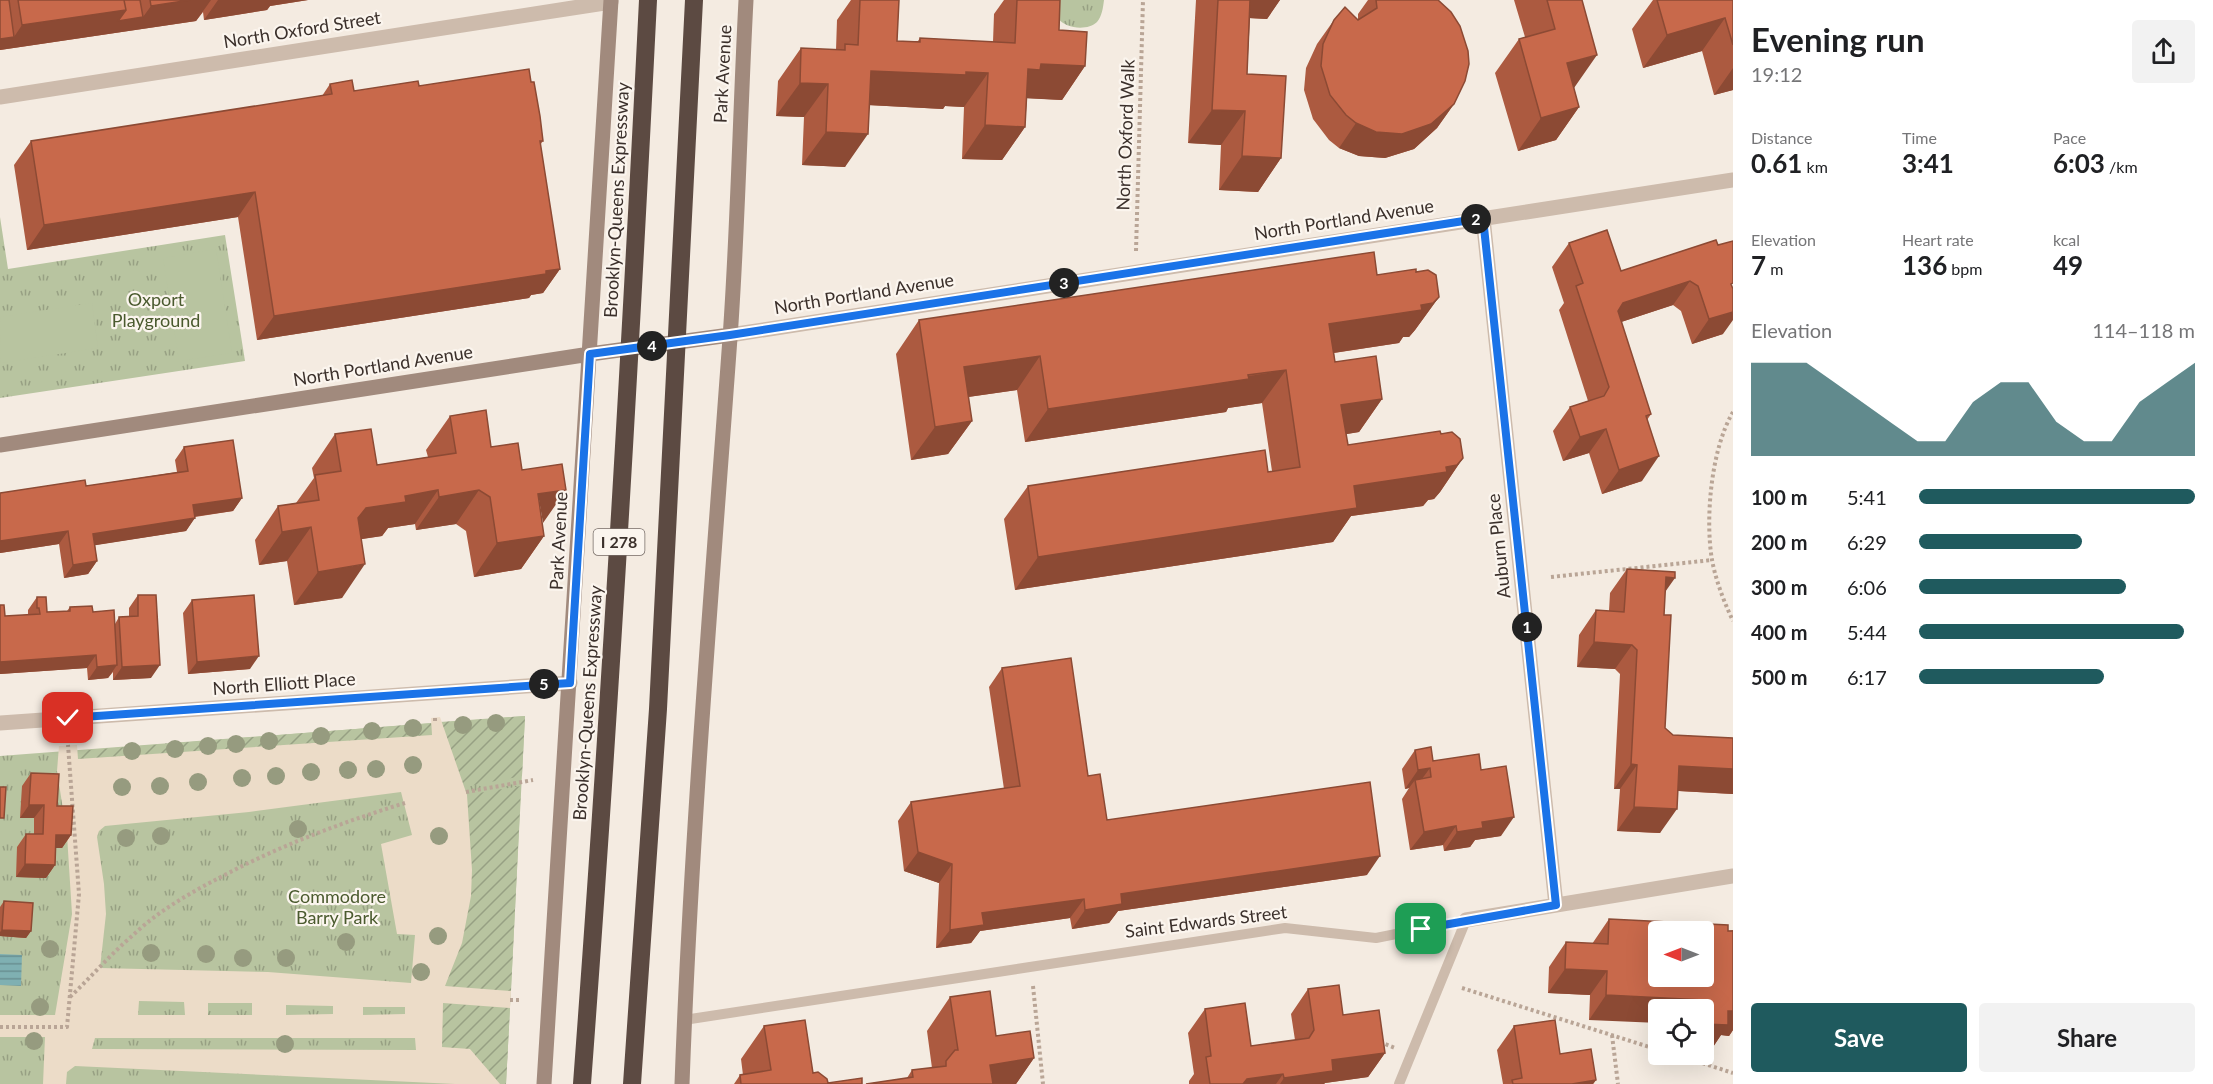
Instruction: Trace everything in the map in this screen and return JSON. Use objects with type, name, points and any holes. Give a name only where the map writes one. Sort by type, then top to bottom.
[{"type":"highway","name":"Brooklyn-Queens Expressway","points":[[582,1084],[599,858],[630,363],[648,0]]},
{"type":"highway","name":"I 278","points":[[633,1084],[658,709],[694,0]]},
{"type":"main road","name":"Park Avenue","points":[[682,1084],[705,672],[730,335],[746,0]]},
{"type":"main road","name":"Park Avenue","points":[[544,1084],[611,1]]},
{"type":"main road","name":"North Portland Avenue","points":[[0,445],[590,354],[730,335]]},
{"type":"street","name":"North Oxford Street","points":[[0,97],[611,1]]},
{"type":"street","name":"North Portland Avenue","points":[[730,335],[1733,180]]},
{"type":"street","name":"Auburn Place","points":[[1483,218],[1556,905]]},
{"type":"street","name":"North Elliott Place","points":[[0,723],[570,683]]},
{"type":"street","name":"Saint Edwards Street","points":[[1466,920],[1733,876]]},
{"type":"lane","name":"Saint Edwards Street","points":[[684,1020],[1285,928],[1376,938],[1466,920]]},
{"type":"lane","points":[[1399,1084],[1466,920]]},
{"type":"path","name":"North Oxford Walk","points":[[1136,272],[1143,0]]},
{"type":"path","points":[[1733,412],[1728,420],[1717,454],[1710,522],[1712,560],[1724,602],[1733,621]]},
{"type":"path","points":[[1551,577],[1712,560]]},
{"type":"path","points":[[0,1027],[67,1027],[80,894],[68,745]]},
{"type":"path","points":[[466,792],[533,780]]},
{"type":"path","points":[[70,997],[132,935],[164,910],[199,888],[275,849],[318,831],[405,803]]},
{"type":"path","points":[[1032,975],[1043,1084]]},
{"type":"path","points":[[1462,988],[1648,1046]]},
{"type":"path","points":[[510,1000],[520,1000]]},
{"type":"path","points":[[1612,1035],[1618,1084]]},
{"type":"path","points":[[1373,1040],[1402,1050]]},
{"type":"path","points":[[1708,1065],[1733,1073]]},
{"type":"green space","points":[[1053,0],[1104,0],[1097,22],[1088,27],[1077,28],[1061,22],[1056,14]]},
{"type":"green space","name":"Oxport Playground","points":[[0,217],[8,269],[225,235],[245,361],[0,398]]},
{"type":"green space","points":[[216,249],[232,353],[179,361],[163,258]]},
{"type":"green space","points":[[92,303],[98,348],[1,363],[0,317]]},
{"type":"green space","name":"Commodore Barry Park","points":[[525,716],[506,1084],[0,1084],[0,756]]},
{"type":"green space","points":[[525,716],[522,776],[464,787],[440,722]]},
{"type":"green space","points":[[431,723],[432,735],[78,759],[77,751]]},
{"type":"green space","points":[[521,786],[511,991],[445,986],[452,966],[472,870],[467,795]]},
{"type":"green space","points":[[443,1003],[510,1008],[506,1084],[500,1084],[470,1049],[442,1048]]},
{"type":"green space","points":[[180,1071],[455,1084],[179,1084]]},
{"type":"shaded area","points":[[440,717],[467,795],[472,870],[471,896],[462,943],[445,986],[511,991],[510,1008],[443,1003],[442,1047],[470,1049],[500,1084],[455,1084],[75,1066],[67,1072],[66,1084],[43,1084],[45,1037],[0,1037],[0,1015],[55,1015],[72,914],[67,835],[57,771],[59,746],[77,745],[78,759],[432,735],[431,718]],"holes":[[[401,792],[412,835],[381,844],[397,934],[415,935],[411,983],[268,972],[100,968],[106,914],[97,837],[99,831],[105,826],[249,812]],[[139,1001],[184,1002],[185,1015],[138,1015]],[[208,1003],[252,1003],[252,1015],[208,1015]],[[286,1005],[333,1006],[333,1014],[286,1015]],[[363,1007],[405,1007],[405,1014],[363,1015]],[[95,1038],[415,1038],[416,1050],[92,1049]]]},
{"type":"water","points":[[0,954],[22,955],[21,986],[0,985]]},
{"type":"building","points":[[0,0],[9,0],[14,37],[0,39]]},
{"type":"building","points":[[18,0],[124,0],[126,10],[22,25]]},
{"type":"building","points":[[124,0],[140,0],[143,17],[118,21],[126,10]]},
{"type":"building","points":[[150,0],[190,0],[151,6]]},
{"type":"building","points":[[860,0],[899,0],[897,41],[920,42],[920,38],[1015,43],[1017,0],[1060,0],[1059,30],[1087,32],[1085,66],[1041,64],[1040,70],[1028,69],[1025,127],[985,125],[988,73],[966,72],[966,75],[871,71],[868,134],[826,132],[828,84],[800,83],[801,48],[845,50],[845,44],[858,45]]},
{"type":"building","points":[[1218,0],[1250,0],[1247,74],[1286,76],[1281,158],[1242,156],[1245,111],[1212,110]]},
{"type":"building","points":[[1376,0],[1438,0],[1451,12],[1460,26],[1468,51],[1469,64],[1465,81],[1454,104],[1431,124],[1402,134],[1376,132],[1356,123],[1346,115],[1330,95],[1321,66],[1323,44],[1334,20],[1345,7],[1358,20],[1377,8]]},
{"type":"building","points":[[1547,0],[1582,0],[1597,55],[1567,63],[1579,107],[1541,118],[1519,39],[1555,29]]},
{"type":"building","points":[[1657,0],[1733,0],[1733,45],[1725,18],[1667,35]]},
{"type":"building","points":[[529,69],[531,82],[534,82],[540,116],[543,141],[540,141],[560,269],[546,271],[546,274],[274,316],[255,192],[44,225],[31,141],[332,94],[330,84],[352,80],[354,91],[418,81],[419,86]]},
{"type":"building","points":[[1607,230],[1621,271],[1716,240],[1718,245],[1733,241],[1733,283],[1731,284],[1733,312],[1709,319],[1698,286],[1690,281],[1623,303],[1618,311],[1651,414],[1646,416],[1659,456],[1619,470],[1606,429],[1580,437],[1570,407],[1604,396],[1609,387],[1576,286],[1583,283],[1569,243]]},
{"type":"building","points":[[1374,252],[1377,275],[1416,269],[1416,272],[1428,270],[1436,275],[1439,297],[1433,303],[1421,305],[1422,310],[1329,324],[1335,362],[1376,356],[1382,399],[1341,405],[1348,445],[1440,431],[1441,434],[1452,432],[1460,439],[1463,458],[1457,465],[1446,467],[1447,472],[1354,486],[1357,508],[1038,557],[1028,486],[1265,450],[1268,472],[1300,467],[1286,370],[1248,375],[1249,379],[1048,409],[1040,356],[964,367],[972,421],[935,427],[919,320]]},
{"type":"building","points":[[486,410],[491,447],[518,443],[522,470],[562,464],[566,490],[538,494],[544,536],[497,543],[490,497],[479,490],[439,497],[438,490],[405,496],[406,502],[366,508],[358,518],[365,564],[318,572],[311,527],[282,532],[278,506],[319,500],[315,475],[341,471],[335,434],[371,429],[377,465],[456,453],[450,416]]},
{"type":"building","points":[[233,440],[242,498],[193,505],[195,518],[93,534],[97,561],[73,565],[68,531],[0,541],[0,493],[85,480],[86,486],[188,471],[184,447]]},
{"type":"building","points":[[1627,569],[1675,572],[1675,578],[1666,577],[1664,615],[1671,615],[1665,728],[1673,735],[1733,738],[1733,769],[1679,766],[1677,809],[1634,807],[1637,765],[1631,764],[1637,650],[1632,645],[1594,642],[1596,610],[1624,612]]},
{"type":"building","points":[[138,595],[156,595],[160,665],[122,667],[119,617],[138,616]]},
{"type":"building","points":[[254,595],[259,656],[197,662],[192,600]]},
{"type":"building","points":[[37,597],[46,597],[47,612],[70,611],[70,607],[92,606],[93,612],[114,610],[117,665],[97,667],[96,655],[0,662],[0,605],[4,605],[5,616],[40,614],[37,608]]},
{"type":"building","points":[[1071,658],[1088,776],[1100,774],[1107,820],[1370,782],[1380,856],[1121,894],[1122,904],[1085,910],[1084,899],[982,913],[984,925],[950,930],[952,864],[918,852],[911,802],[1020,786],[1002,668]]},
{"type":"building","points":[[1431,747],[1433,761],[1479,754],[1481,770],[1506,766],[1514,817],[1482,822],[1483,828],[1457,832],[1456,826],[1424,832],[1415,780],[1431,777],[1430,768],[1418,770],[1415,750]]},
{"type":"building","points":[[31,773],[59,774],[57,806],[73,806],[71,835],[56,835],[55,865],[25,864],[26,834],[43,834],[44,805],[29,805]]},
{"type":"building","points":[[0,787],[6,787],[4,818],[0,818]]},
{"type":"building","points":[[4,901],[33,903],[31,931],[2,930]]},
{"type":"building","points":[[1609,919],[1649,921],[1648,987],[1714,987],[1714,924],[1728,925],[1728,931],[1733,931],[1733,1011],[1728,1011],[1728,1025],[1714,1024],[1714,999],[1606,995],[1607,971],[1565,969],[1566,942],[1608,944]]},
{"type":"building","points":[[1339,985],[1343,1015],[1379,1010],[1385,1053],[1332,1060],[1333,1071],[1284,1078],[1283,1074],[1247,1079],[1243,1084],[1210,1084],[1206,1057],[1211,1056],[1205,1009],[1245,1003],[1251,1046],[1309,1038],[1314,1030],[1308,989]]},
{"type":"building","points":[[990,991],[996,1036],[1030,1031],[1034,1058],[990,1065],[993,1084],[866,1084],[913,1077],[912,1070],[946,1066],[946,1061],[955,1050],[958,1050],[950,997]]},
{"type":"building","points":[[805,1020],[813,1073],[818,1072],[827,1079],[828,1083],[862,1078],[862,1084],[741,1084],[740,1075],[771,1070],[764,1026]]},
{"type":"building","points":[[1555,1020],[1560,1054],[1591,1049],[1596,1080],[1572,1084],[1513,1084],[1512,1080],[1522,1078],[1514,1026]]},
{"type":"route","points":[[68,718],[570,683],[590,354],[730,335],[1483,218],[1556,905],[1421,929]]}]
